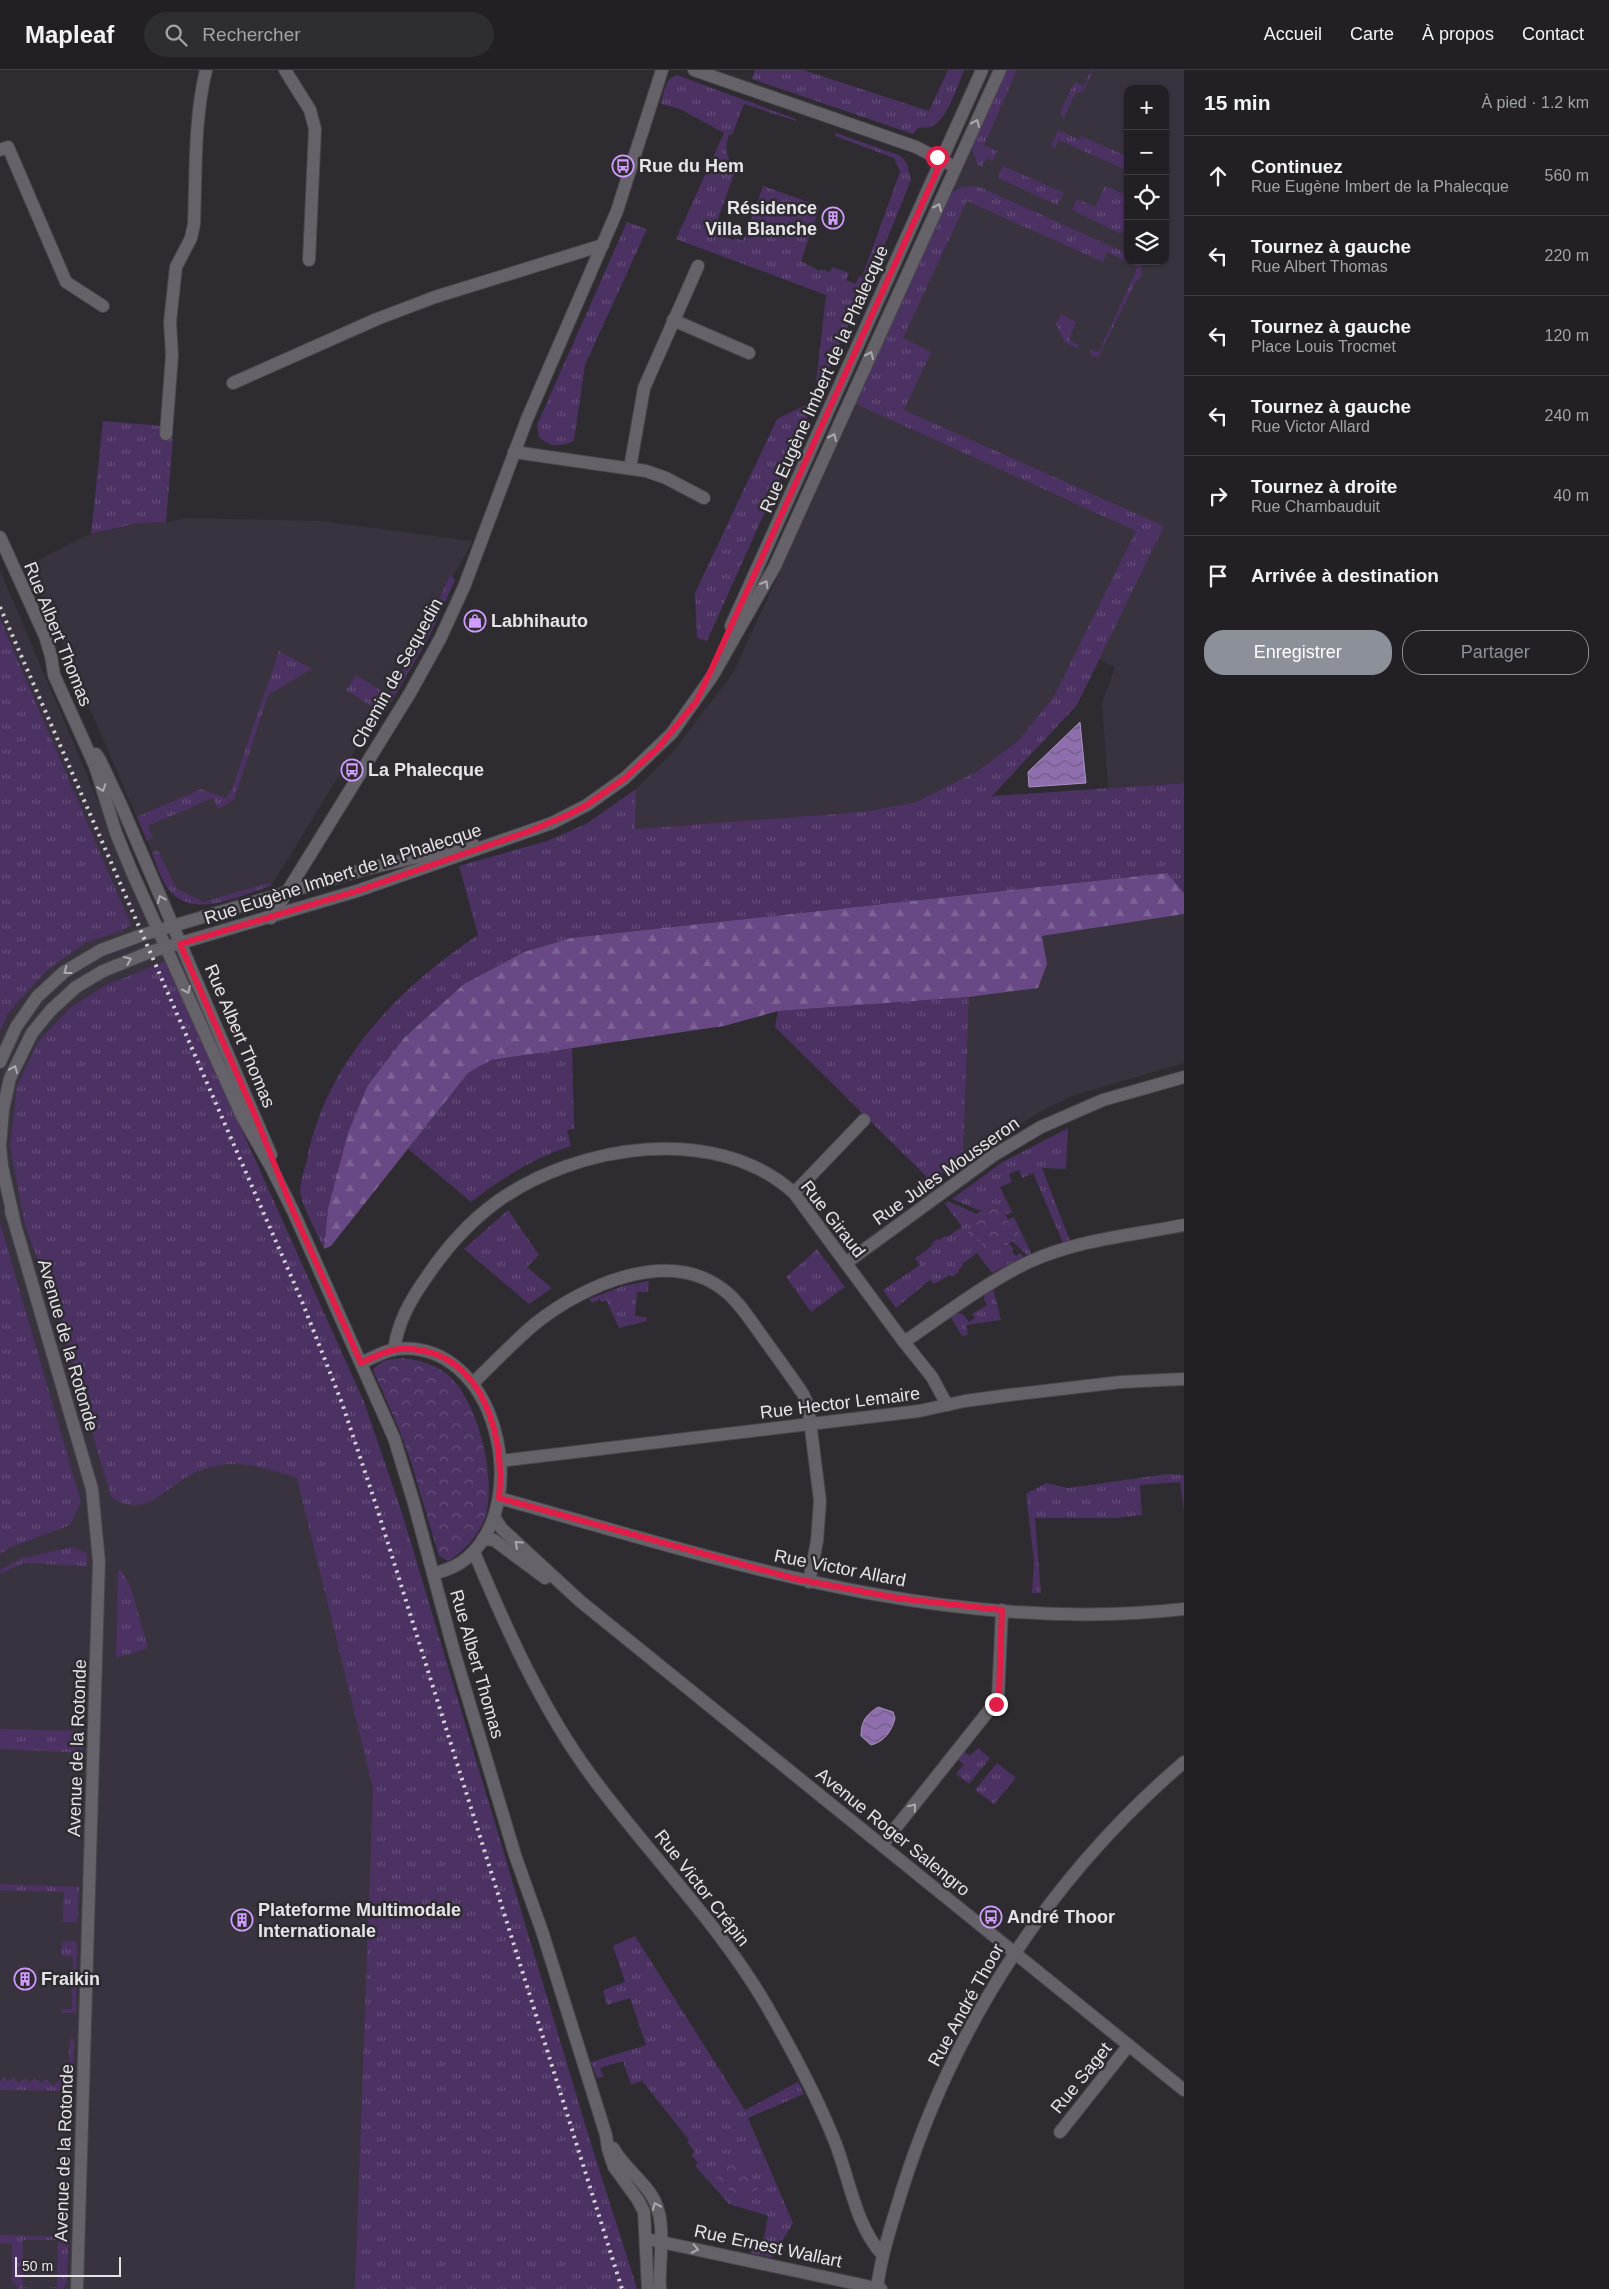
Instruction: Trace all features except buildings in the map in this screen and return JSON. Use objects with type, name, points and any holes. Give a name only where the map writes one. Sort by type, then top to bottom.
[{"type":"street","points":[[166,434],[172,355],[170,322],[176,266],[191,238],[194,224],[198,134],[206,70]]},
{"type":"street","points":[[285,70],[310,110],[315,129],[309,260]]},
{"type":"street","points":[[662,70],[625,189],[603,245],[541,384],[514,452],[630,468],[655,474],[704,498]]},
{"type":"street","points":[[694,70],[916,147],[956,167]]},
{"type":"street","name":"Rue Eugène Imbert de la Phalecque","points":[[696,702],[982,70]]},
{"type":"street","name":"Rue Eugène Imbert de la Phalecque","points":[[167,947],[271,918],[357,891],[530,831],[587,805],[625,778],[672,733],[696,702],[775,566],[1000,70]]},
{"type":"street","points":[[0,150],[8,147],[66,282],[103,306]]},
{"type":"street","points":[[233,383],[377,319],[434,297],[603,245]]},
{"type":"street","points":[[630,468],[641,396],[698,266]]},
{"type":"street","points":[[673,320],[749,353]]},
{"type":"street","name":"Chemin de Sequedin","points":[[271,918],[426,666],[464,587],[492,516],[514,452]]},
{"type":"street","name":"Rue Albert Thomas","points":[[0,538],[45,636],[54,676],[85,743],[120,844],[242,1116],[272,1167],[293,1211],[383,1412],[403,1465],[455,1656],[515,1855],[543,1934],[606,2135],[608,2149],[614,2167],[642,2206],[646,2220],[648,2289]]},
{"type":"street","name":"Rue Albert Thomas","points":[[85,743],[100,760],[111,781],[254,1113],[293,1211]]},
{"type":"street","name":"Rue Eugène Imbert de la Phalecque","points":[[159,930],[389,862],[530,831]]},
{"type":"street","points":[[0,1062],[7,1044],[24,1013],[37,997],[64,972],[101,950],[159,930]]},
{"type":"street","name":"Avenue de la Rotonde","points":[[77,2289],[99,1561],[92,1489],[14,1220],[2,1166],[0,1128],[10,1078],[32,1033],[64,996],[90,978],[135,957],[167,947]]},
{"type":"street","name":"Rue Jules Mousseron","points":[[846,1263],[994,1155],[1041,1127],[1103,1100],[1184,1077]]},
{"type":"street","points":[[794,1193],[864,1120]]},
{"type":"street","name":"Rue Giraud","points":[[394,1350],[397,1330],[405,1311],[427,1276],[449,1246],[468,1226],[498,1201],[552,1171],[593,1158],[626,1152],[660,1149],[692,1151],[728,1156],[752,1164],[773,1176],[794,1193],[904,1342],[936,1382],[947,1405]]},
{"type":"street","name":"Avenue de la Rotonde","points":[[0,1182],[14,1220]]},
{"type":"street","points":[[904,1342],[994,1282],[1030,1262],[1068,1249],[1184,1225]]},
{"type":"street","points":[[473,1383],[535,1324],[576,1297],[626,1277],[657,1272],[679,1272],[701,1278],[720,1287],[740,1307],[803,1394],[808,1405],[819,1488],[820,1516],[818,1541],[809,1582]]},
{"type":"street","points":[[361,1363],[394,1350],[420,1350],[442,1357],[459,1368],[473,1383],[486,1405],[500,1461],[499,1498],[494,1517],[474,1552],[452,1568],[433,1574]]},
{"type":"street","name":"Rue Hector Lemaire","points":[[500,1461],[919,1411],[965,1400],[1112,1383],[1184,1379]]},
{"type":"street","name":"Rue Victor Allard","points":[[499,1498],[809,1582],[920,1602],[1002,1610],[1128,1614],[1184,1608]]},
{"type":"street","name":"Avenue Roger Salengro","points":[[494,1517],[502,1529],[580,1601],[1184,2090]]},
{"type":"street","name":"Avenue Roger Salengro","points":[[483,1539],[494,1540],[580,1601]]},
{"type":"street","name":"Rue Victor Crépin","points":[[474,1552],[534,1682],[578,1757],[739,1963],[799,2062],[820,2106],[841,2158],[866,2232],[882,2255]]},
{"type":"street","points":[[882,1845],[998,1699],[1002,1610]]},
{"type":"street","name":"Rue André Thoor","points":[[878,2289],[882,2255],[916,2148],[947,2072],[980,2008],[1014,1952],[1062,1888],[1106,1836],[1140,1801],[1184,1762]]},
{"type":"street","name":"Rue Saget","points":[[1060,2132],[1129,2045]]},
{"type":"street","name":"Rue Albert Thomas","points":[[606,2135],[620,2160],[651,2194],[657,2206],[660,2219],[660,2289]]},
{"type":"street","name":"Rue Ernest Wallart","points":[[647,2239],[878,2289]]},
{"type":"shaded area","points":[[1006,70],[1184,70],[1184,783],[1108,788],[1102,703],[1115,667],[1078,650],[1054,696],[1022,737],[976,772],[916,802],[862,812],[634,829],[636,789],[672,753],[733,673],[823,478]]},
{"type":"shaded area","points":[[184,518],[321,521],[473,541],[360,742],[271,886],[206,905],[193,904],[181,900],[170,892],[166,885],[28,565],[85,536],[139,523],[169,522]]},
{"type":"shaded area","points":[[0,570],[166,961],[364,1402],[402,1513],[588,2134],[637,2289],[0,2289]]},
{"type":"shaded area","points":[[1184,914],[1184,1063],[1075,1095],[1045,1109],[963,1159],[969,997],[995,994],[1047,964],[1042,936]]},
{"type":"green space","points":[[755,70],[803,70],[929,111],[948,70],[964,70],[947,111],[942,118],[930,127],[918,128],[913,134],[752,79]]},
{"type":"green space","points":[[1006,70],[1017,70],[984,145],[997,151],[993,161],[987,158],[982,166],[978,165],[971,147]]},
{"type":"green space","points":[[1091,70],[1093,70],[1084,90],[1075,94],[1064,118],[1062,118],[1060,112],[1075,82],[1084,86]]},
{"type":"green space","points":[[677,75],[796,119],[796,121],[744,104],[732,135],[729,134],[727,144],[728,156],[737,166],[714,230],[723,234],[723,236],[743,241],[763,186],[820,206],[801,261],[820,271],[821,269],[830,272],[832,267],[849,273],[846,280],[856,284],[859,276],[862,277],[900,172],[894,158],[835,136],[836,133],[901,156],[907,164],[911,180],[891,230],[707,641],[697,638],[695,593],[777,419],[814,401],[826,295],[676,239],[724,133],[680,109],[661,104],[667,83]]},
{"type":"green space","points":[[1058,130],[1080,140],[1081,136],[1124,155],[1124,169],[1059,140],[1054,149],[1051,145]]},
{"type":"green space","points":[[1003,166],[1064,193],[1057,205],[1000,179],[999,175]]},
{"type":"green space","points":[[1106,186],[1124,194],[1124,232],[1119,233],[1072,210],[1077,199],[1095,207]]},
{"type":"green space","points":[[963,187],[980,187],[1124,252],[1124,260],[1107,252],[1103,262],[967,201],[903,338],[931,352],[904,410],[1164,526],[1077,705],[992,796],[1184,783],[1184,893],[1166,873],[571,938],[524,952],[464,984],[405,1037],[328,1209],[324,1249],[300,1192],[317,1124],[330,1091],[348,1059],[370,1030],[420,979],[478,935],[459,866],[547,841],[586,824],[636,789],[635,829],[862,812],[916,802],[976,772],[1019,740],[1054,696],[1136,531],[856,404],[951,193]]},
{"type":"green space","points":[[627,222],[647,229],[585,365],[574,441],[551,445],[539,437],[537,425]]},
{"type":"green space","points":[[1134,265],[1141,265],[1142,275],[1134,285],[1098,358],[1090,354],[1090,350],[1099,352],[1138,267]]},
{"type":"green space","points":[[1061,314],[1076,322],[1069,340],[1079,345],[1077,348],[1065,343],[1056,324]]},
{"type":"green space","points":[[103,421],[162,426],[162,437],[173,438],[166,522],[139,523],[91,534]]},
{"type":"green space","points":[[450,575],[455,580],[429,637],[386,711],[379,711],[346,690],[356,675],[388,695],[431,618]]},
{"type":"green space","points":[[0,619],[131,925],[121,931],[85,943],[46,971],[8,1013],[0,1031]]},
{"type":"green space","points":[[279,651],[312,669],[268,695],[234,800],[218,809],[213,798],[148,826],[153,838],[147,841],[137,817],[201,789],[225,798],[231,792]]},
{"type":"green space","points":[[158,850],[176,888],[203,902],[268,883],[271,886],[233,899],[206,904],[192,904],[180,899],[167,887],[152,853]]},
{"type":"green space","points":[[1167,873],[1184,893],[1184,914],[1042,936],[1047,964],[1038,988],[969,997],[778,1011],[724,1026],[491,1060],[468,1073],[331,1246],[324,1249],[328,1209],[348,1133],[368,1085],[405,1037],[464,984],[524,952],[571,938]]},
{"type":"green space","points":[[166,961],[364,1402],[402,1513],[588,2134],[637,2289],[355,2289],[373,1789],[297,1478],[259,1467],[229,1464],[192,1474],[163,1494],[144,1504],[123,1503],[111,1497],[60,1321],[25,1225],[10,1146],[17,1086],[38,1042],[70,1008],[104,986]]},
{"type":"green space","points":[[969,997],[963,1159],[931,1181],[775,1027],[778,1011]]},
{"type":"green space","points":[[572,1048],[574,1129],[567,1130],[571,1146],[544,1156],[519,1170],[471,1202],[408,1149],[468,1073],[491,1060]]},
{"type":"green space","points":[[1068,1128],[1066,1169],[1042,1168],[1070,1241],[1063,1243],[1033,1173],[1022,1178],[1019,1170],[1009,1174],[1012,1182],[1000,1187],[1012,1212],[1005,1215],[998,1205],[991,1210],[988,1206],[981,1211],[952,1199],[1001,1163]]},
{"type":"green space","points":[[948,1201],[977,1214],[968,1220],[986,1243],[995,1250],[1003,1244],[1006,1246],[1009,1244],[1014,1249],[1012,1252],[1016,1256],[1020,1253],[1024,1257],[992,1273],[977,1253],[962,1264],[963,1266],[958,1270],[959,1272],[952,1277],[950,1275],[934,1284],[930,1280],[896,1308],[883,1290],[920,1265],[915,1258],[932,1246],[931,1244],[937,1239],[947,1237],[962,1227],[945,1204]]},
{"type":"green space","points":[[998,1205],[1008,1219],[1006,1220],[1021,1235],[1006,1246],[1003,1244],[995,1250],[985,1253],[980,1239],[974,1241],[968,1232],[972,1229],[968,1220],[988,1206],[991,1210]]},
{"type":"green space","points":[[508,1210],[539,1255],[527,1267],[552,1288],[529,1304],[464,1249]]},
{"type":"green space","points":[[1014,1217],[1032,1255],[1028,1256],[1012,1241],[1020,1234],[1005,1220]]},
{"type":"green space","points":[[0,1223],[81,1502],[70,1525],[9,1548],[0,1554]]},
{"type":"green space","points":[[817,1249],[845,1287],[811,1312],[786,1277]]},
{"type":"green space","points":[[649,1281],[648,1292],[637,1292],[635,1316],[646,1317],[647,1321],[619,1328],[606,1300],[601,1302],[600,1299],[592,1303],[589,1299],[623,1286]]},
{"type":"green space","points":[[993,1288],[1001,1320],[966,1325],[968,1335],[962,1336],[950,1316],[956,1313],[963,1314],[969,1322],[975,1318],[972,1314],[987,1305],[984,1300],[985,1293]]},
{"type":"green space","points":[[404,1358],[432,1365],[450,1376],[464,1395],[472,1412],[485,1451],[489,1492],[487,1510],[482,1525],[468,1545],[448,1561],[439,1556],[411,1462],[399,1429],[373,1370],[383,1362]]},
{"type":"green space","points":[[1167,1474],[1184,1475],[1184,1512],[1180,1482],[1140,1485],[1142,1515],[1116,1518],[1035,1518],[1041,1593],[1032,1593],[1034,1561],[1026,1494],[1046,1483],[1068,1488]]},
{"type":"green space","points":[[72,1547],[87,1553],[87,1566],[23,1563],[0,1574],[0,1570],[22,1558]]},
{"type":"green space","points":[[120,1569],[130,1585],[148,1648],[116,1658],[118,1571]]},
{"type":"green space","points":[[0,1729],[84,1731],[83,1753],[0,1749]]},
{"type":"green space","points":[[978,1748],[990,1758],[969,1784],[956,1774],[964,1765],[958,1760],[964,1752],[970,1756]]},
{"type":"green space","points":[[997,1763],[1016,1778],[994,1804],[975,1790]]},
{"type":"green space","points":[[0,1884],[79,1887],[77,1922],[63,1922],[64,1892],[0,1890]]},
{"type":"green space","points":[[635,1936],[745,2110],[798,2082],[804,2094],[748,2118],[793,2223],[772,2258],[750,2253],[751,2243],[762,2246],[768,2216],[729,2204],[695,2166],[698,2163],[691,2155],[695,2152],[687,2142],[689,2140],[642,2081],[631,2085],[623,2061],[600,2068],[603,2077],[597,2078],[591,2062],[646,2045],[630,1998],[607,2005],[603,1990],[625,1982],[613,1946]]},
{"type":"green space","points":[[77,1941],[76,2013],[61,2013],[61,2009],[72,2009],[73,1957],[61,1956],[62,1942]]},
{"type":"green space","points":[[70,2039],[74,2039],[73,2091],[0,2090],[0,2081],[4,2077],[8,2082],[14,2077],[19,2083],[24,2078],[29,2083],[35,2078],[41,2083],[46,2079],[53,2086],[68,2072]]},
{"type":"green space","points":[[731,2159],[744,2161],[758,2189],[739,2197],[718,2182],[714,2168]]},
{"type":"green space","points":[[0,2235],[64,2237],[64,2241],[69,2242],[66,2285],[63,2289],[47,2287],[57,2287],[58,2240],[23,2240],[23,2287],[34,2287],[19,2289],[12,2281],[12,2244],[0,2243]]},
{"type":"water","points":[[1080,722],[1086,783],[1029,787],[1028,772]]},
{"type":"water","points":[[878,1707],[893,1712],[895,1718],[887,1735],[876,1744],[871,1745],[861,1736],[862,1726],[867,1716]]},
{"type":"railway","points":[[0,607],[301,1299],[342,1403],[375,1502],[622,2289]]},
{"type":"place","name":"Rue du Hem","points":[[623,166]]},
{"type":"place","name":"Résidence Villa Blanche","points":[[833,218]]},
{"type":"place","name":"Labhihauto","points":[[475,621]]},
{"type":"place","name":"La Phalecque","points":[[352,770]]},
{"type":"place","name":"André Thoor","points":[[991,1917]]},
{"type":"place","name":"Plateforme Multimodale Internationale","points":[[242,1920]]},
{"type":"place","name":"Fraikin","points":[[25,1979]]},
{"type":"route","points":[[937,157],[942,160],[696,702],[685,718],[658,748],[641,765],[604,794],[552,823],[357,891],[180,944],[254,1113],[293,1211],[361,1363],[394,1350],[420,1350],[442,1357],[464,1373],[480,1393],[493,1427],[501,1470],[499,1498],[796,1579],[870,1594],[928,1603],[1002,1610],[999,1694],[996,1704]]}]
